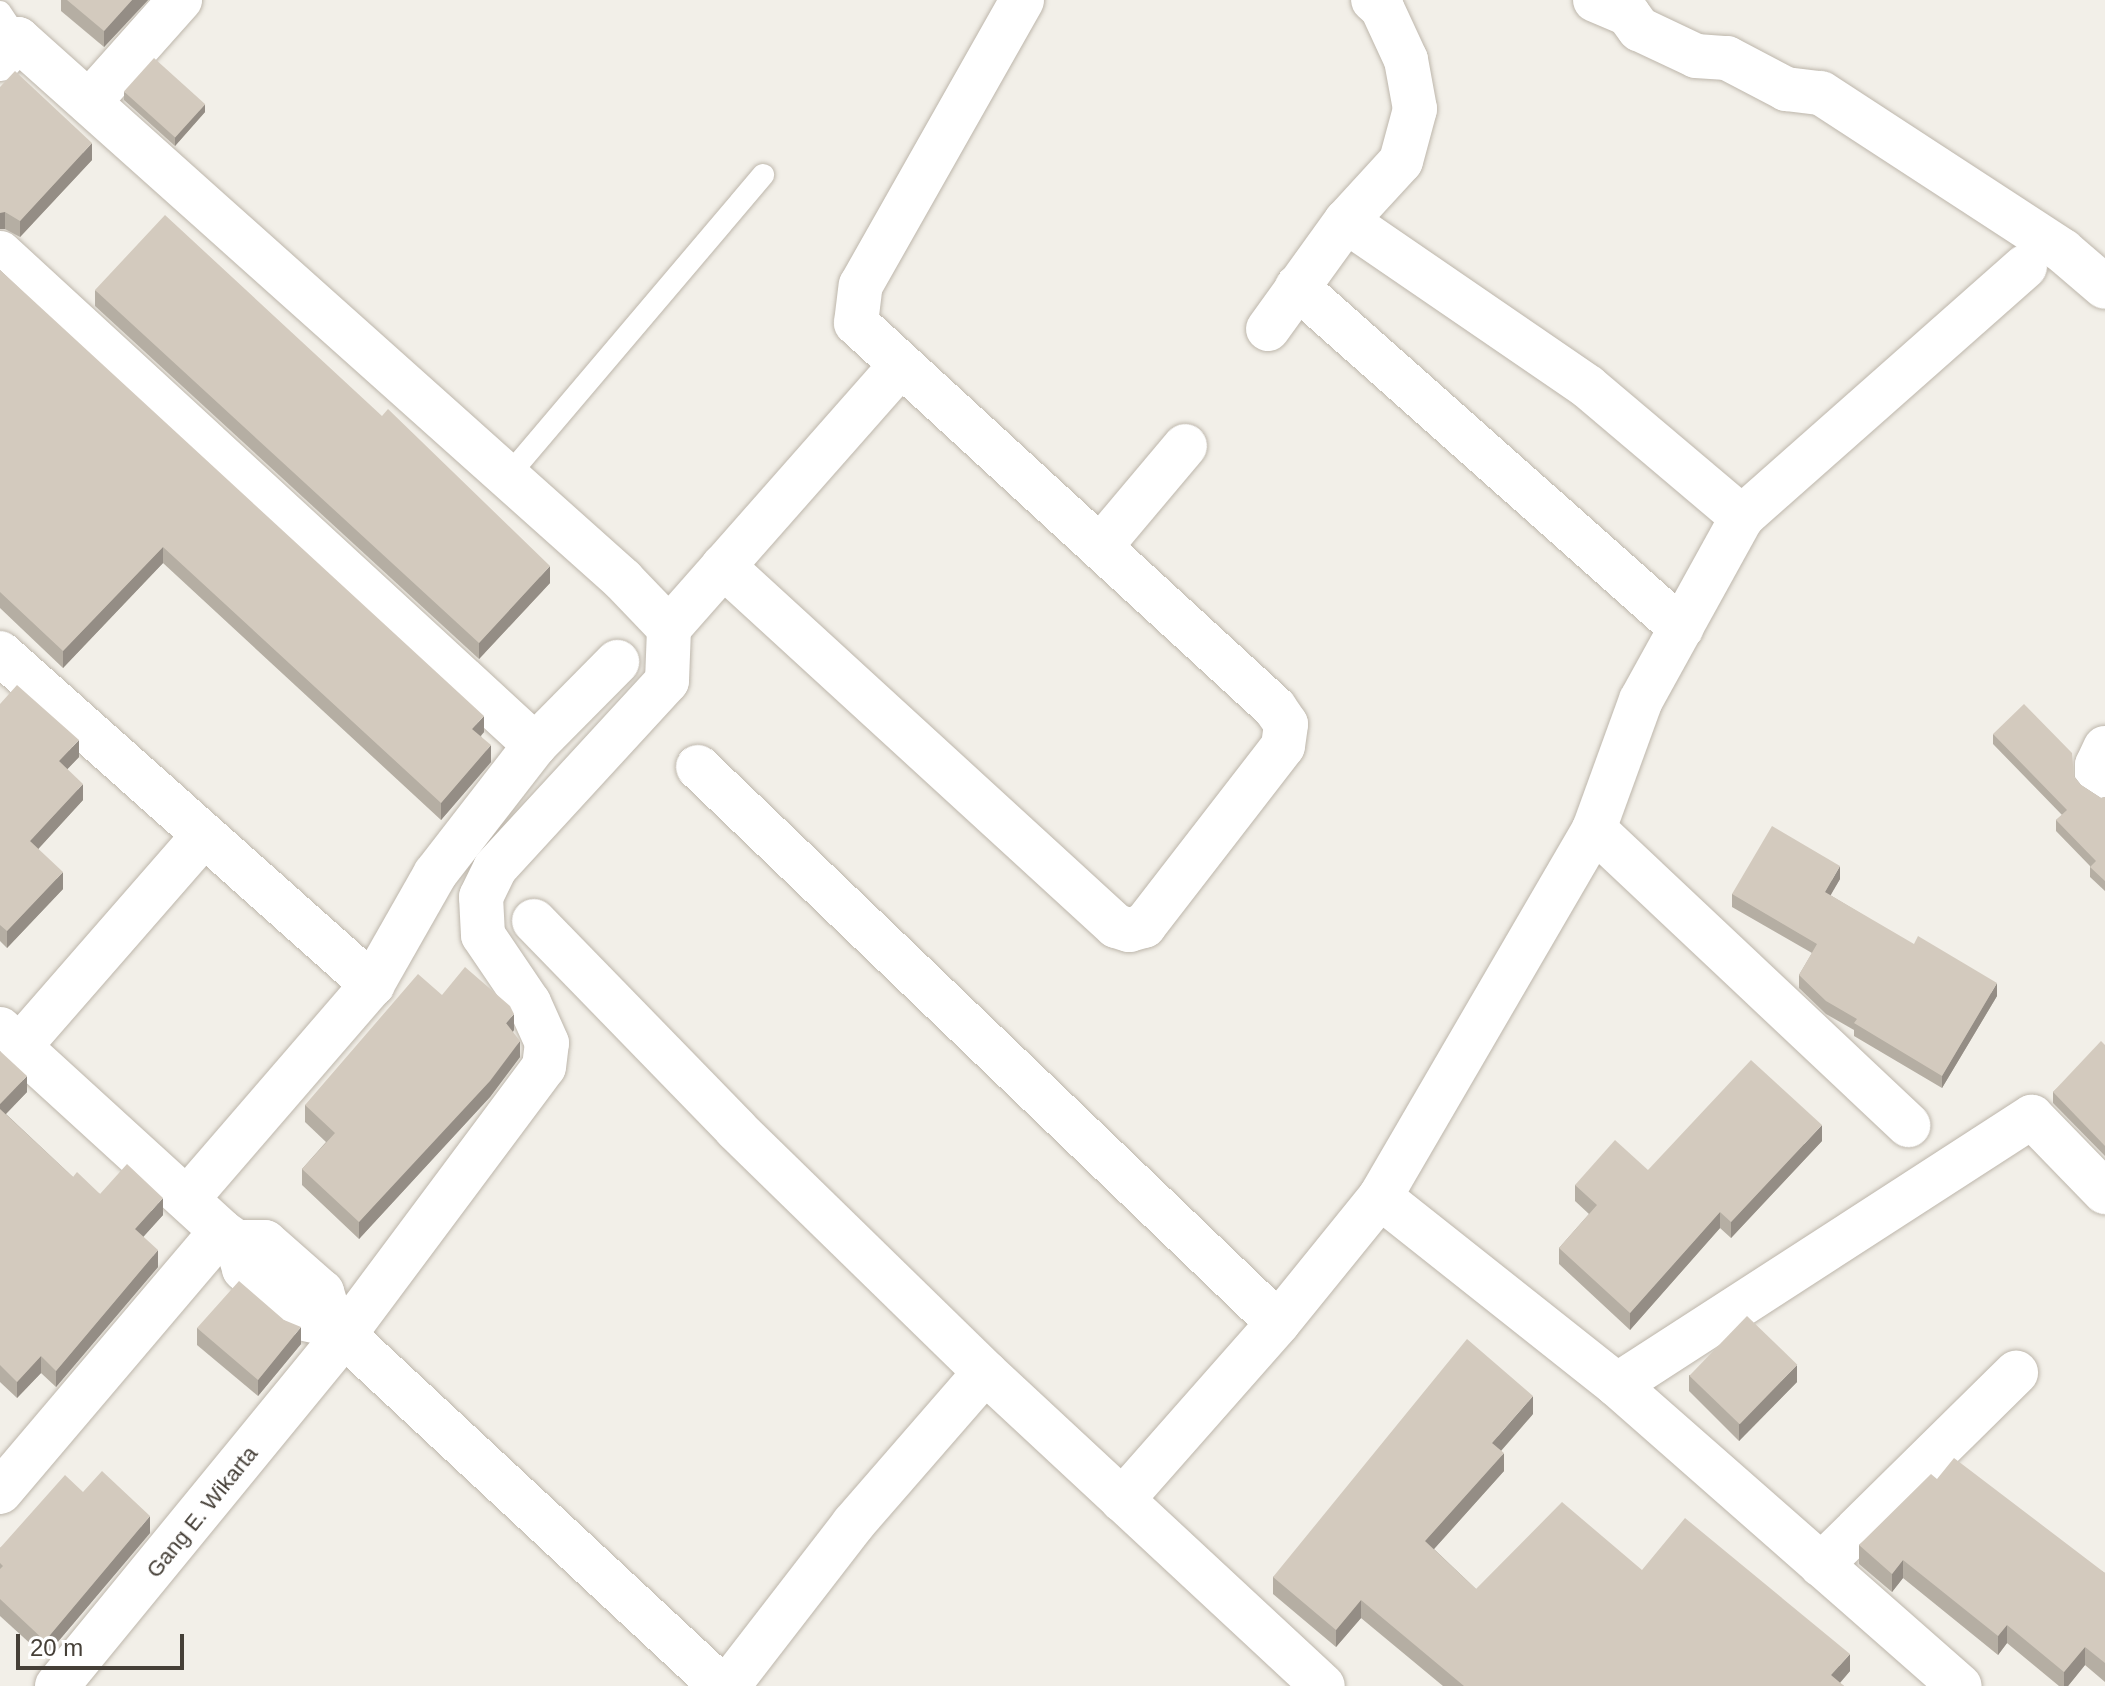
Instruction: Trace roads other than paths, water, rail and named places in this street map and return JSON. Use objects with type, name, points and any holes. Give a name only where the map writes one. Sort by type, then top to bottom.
[{"type":"street","points":[[89,102],[180,0]]},
{"type":"street","points":[[723,566],[1116,926],[1129,930],[1144,926],[1283,746],[1286,724],[1100,547],[899,367],[856,323],[858,294],[1022,0]]},
{"type":"street","points":[[1268,329],[1346,221],[1401,161],[1415,109],[1406,60],[1382,8],[1373,0]]},
{"type":"street","points":[[1595,0],[1628,14],[1639,29],[1696,56],[1727,58],[1786,89],[1821,93],[2063,251],[2105,287]]},
{"type":"street","points":[[6,37],[89,102],[507,477],[669,628],[899,367]]},
{"type":"street","points":[[1346,221],[1588,387],[1742,517]]},
{"type":"street","points":[[0,253],[535,745]]},
{"type":"street","points":[[1122,1500],[1278,1323],[1380,1197],[1594,829],[1641,700],[1742,517],[2025,267]]},
{"type":"street","points":[[1297,287],[1681,628]]},
{"type":"street","points":[[1100,547],[1185,446]]},
{"type":"street","name":"Gang E. Wikarta","points":[[57,1686],[544,1067],[547,1043],[529,1003],[483,935],[481,897],[495,868],[667,681],[669,628]]},
{"type":"street","points":[[0,653],[372,985]]},
{"type":"street","points":[[187,1199],[372,985],[435,874],[535,745],[617,662]]},
{"type":"street","points":[[2105,748],[2097,765],[2097,777],[2105,784]]},
{"type":"street","points":[[698,767],[1278,1323]]},
{"type":"street","points":[[1594,829],[1908,1125]]},
{"type":"street","points":[[204,835],[10,1038],[229,1236],[244,1269],[300,1318],[338,1330],[721,1686]]},
{"type":"street","points":[[534,921],[736,1129],[985,1372],[1323,1686]]},
{"type":"street","points":[[1617,1385],[2032,1117],[2100,1177]]},
{"type":"street","points":[[1380,1197],[1617,1385],[1960,1686]]},
{"type":"street","points":[[9,1465],[229,1236]]},
{"type":"street","points":[[728,1686],[853,1524],[985,1372]]},
{"type":"street","points":[[1821,1565],[2016,1373]]},
{"type":"lane","points":[[507,477],[763,175]]}]
